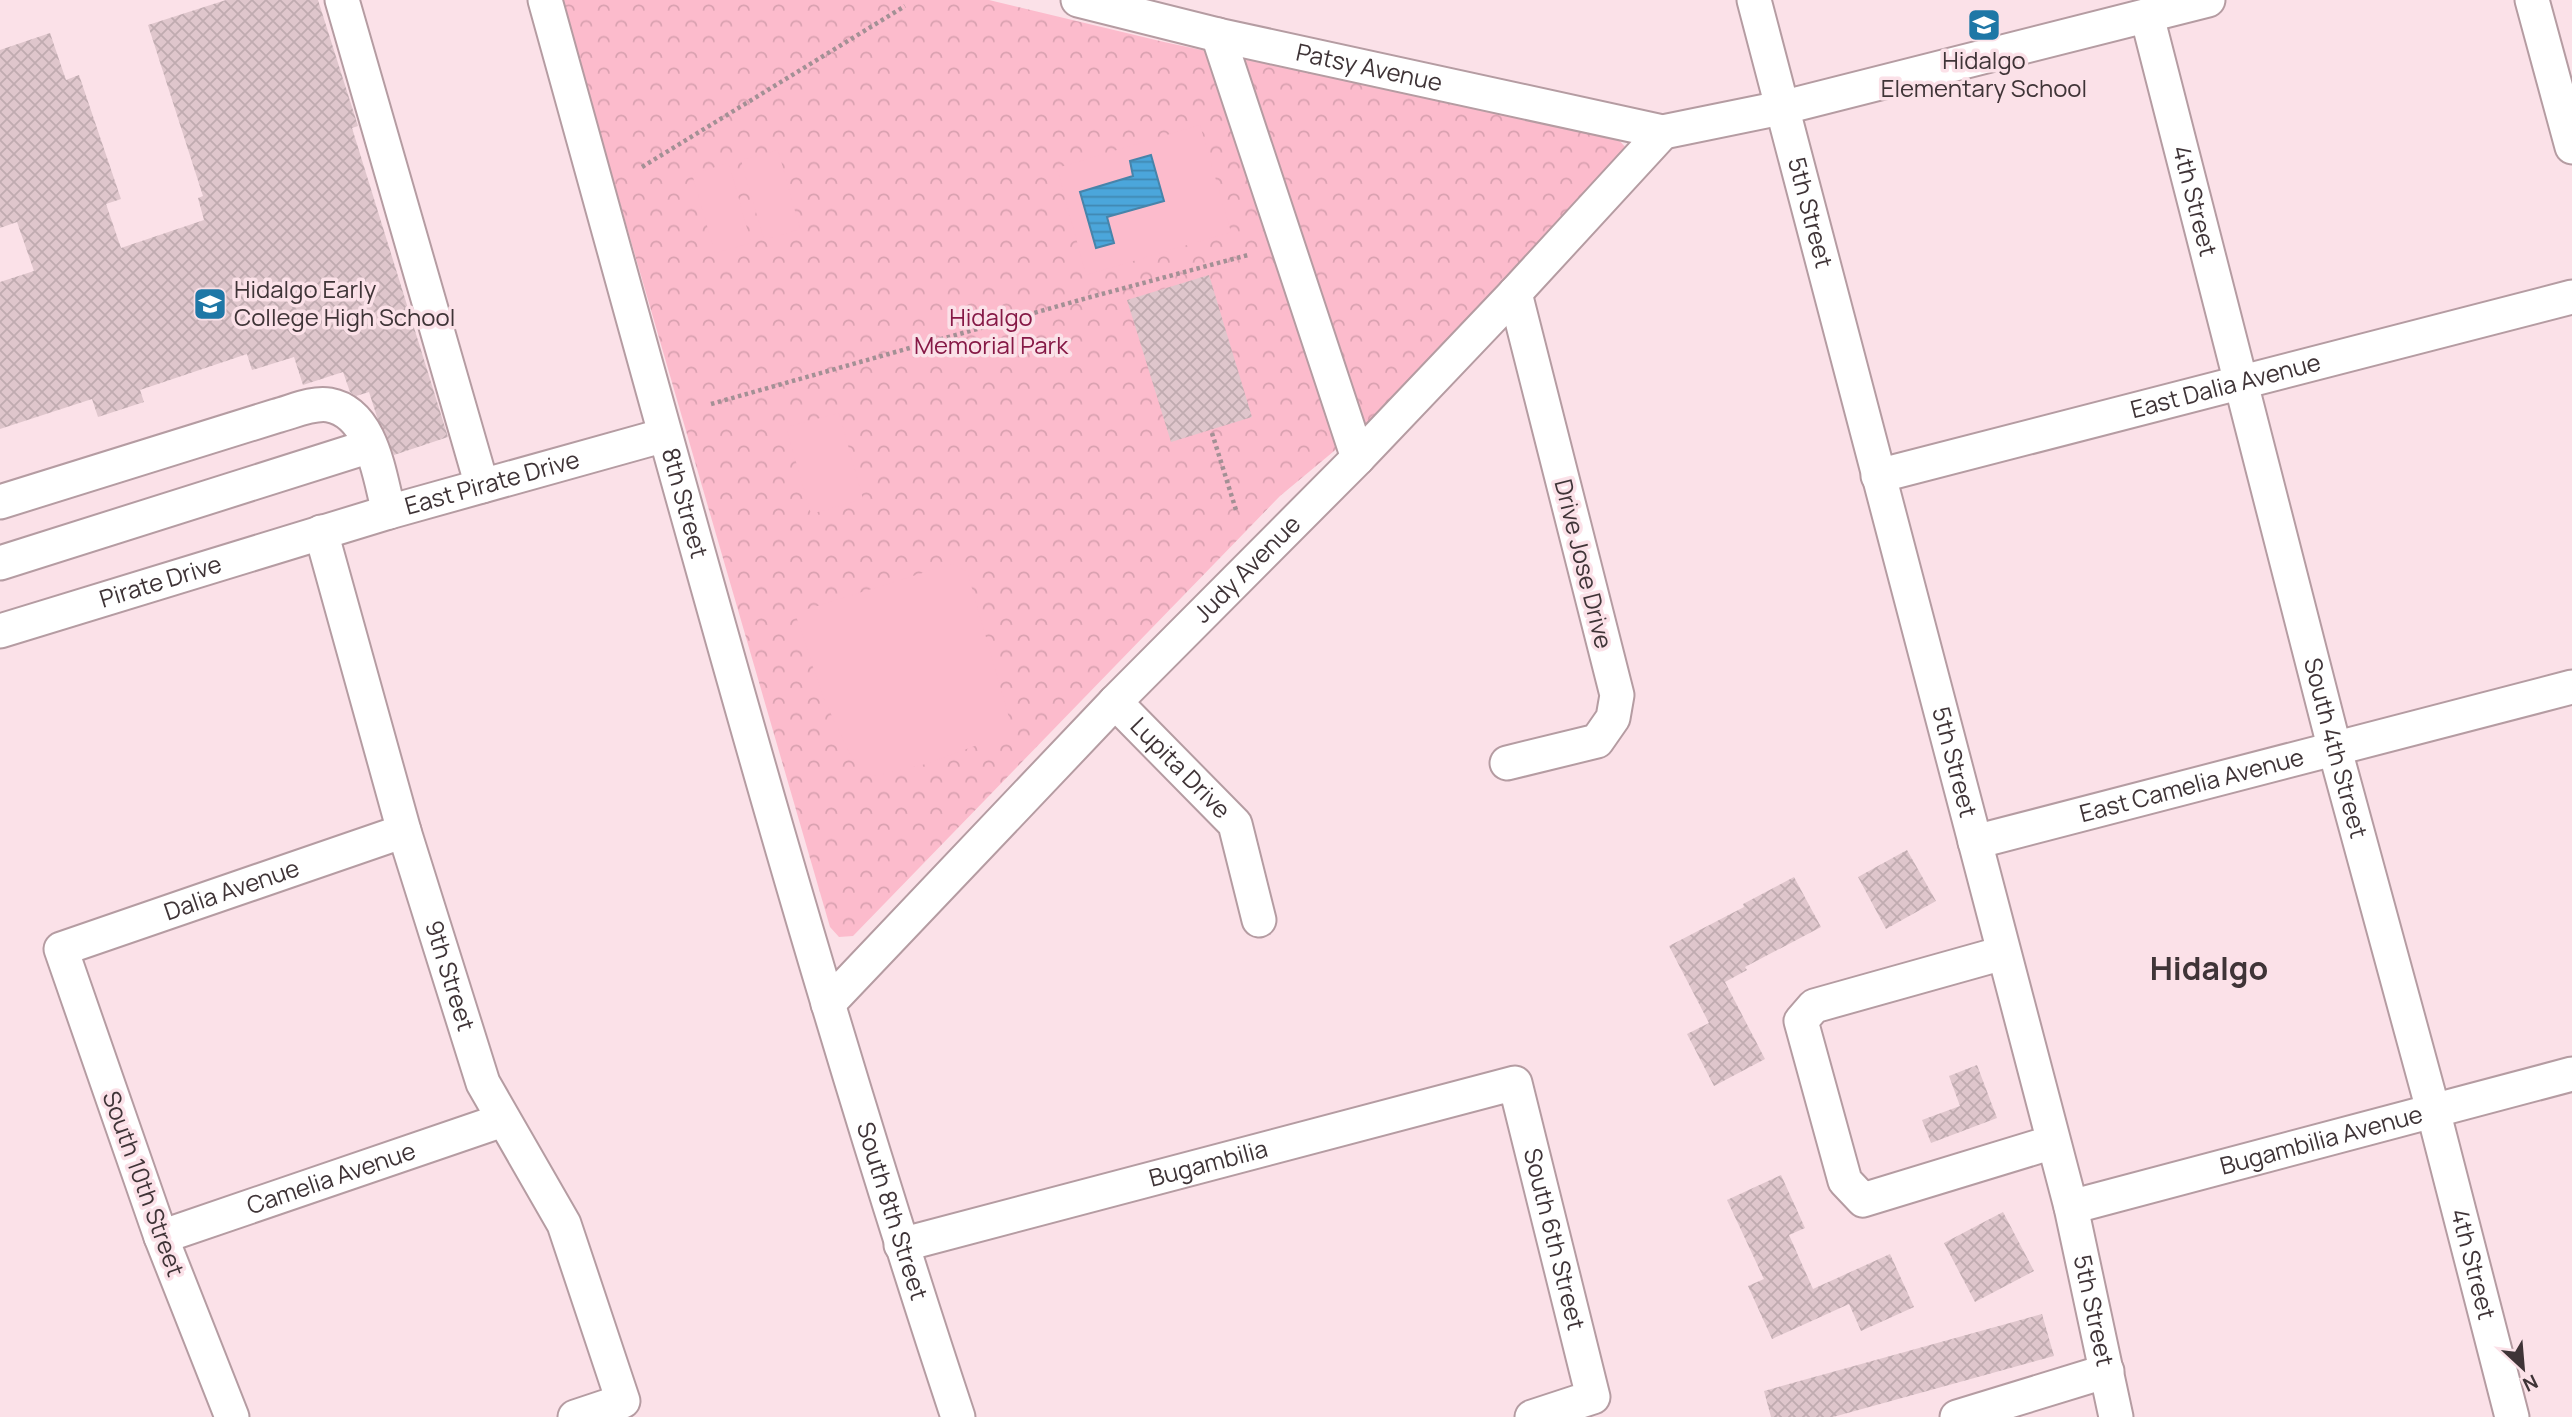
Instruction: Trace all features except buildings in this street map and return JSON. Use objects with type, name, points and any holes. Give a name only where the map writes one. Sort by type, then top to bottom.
[{"type":"street","points":[[342,0],[482,485]]},
{"type":"street","name":"8th Street","points":[[545,0],[665,435],[828,1004]]},
{"type":"street","name":"Patsy Avenue","points":[[1078,0],[1218,36],[1662,132]]},
{"type":"street","name":"5th Street","points":[[1754,0],[2071,1207],[2116,1417]]},
{"type":"street","points":[[2532,0],[2570,129]]},
{"type":"street","points":[[1662,132],[1781,108],[2147,16],[2190,2]]},
{"type":"street","name":"4th Street","points":[[2147,16],[2242,384]]},
{"type":"street","points":[[1218,36],[1358,458]]},
{"type":"street","name":"Judy Avenue","points":[[828,1004],[1115,702],[1358,458],[1515,293],[1662,132]]},
{"type":"street","name":"Drive Jose Drive","points":[[1507,763],[1597,741],[1614,718],[1617,695],[1515,293]]},
{"type":"street","name":"East Dalia Avenue","points":[[1878,476],[2572,297]]},
{"type":"street","name":"South 4th Street","points":[[2242,384],[2335,750],[2433,1110]]},
{"type":"street","points":[[0,502],[307,407],[328,404],[348,412],[362,425],[389,512]]},
{"type":"street","name":"East Pirate Drive","points":[[321,532],[665,435]]},
{"type":"street","points":[[0,563],[370,446]]},
{"type":"street","name":"Pirate Drive","points":[[0,631],[321,532]]},
{"type":"street","name":"9th Street","points":[[321,532],[404,831],[483,1083],[564,1224],[623,1401],[575,1417]]},
{"type":"street","name":"East Camelia Avenue","points":[[1975,842],[2572,687]]},
{"type":"street","name":"Lupita Drive","points":[[1115,702],[1235,824],[1259,920]]},
{"type":"street","name":"Dalia Avenue","points":[[61,949],[404,831]]},
{"type":"street","name":"South 10th Street","points":[[61,949],[161,1237],[232,1417]]},
{"type":"street","points":[[2003,953],[1814,1006],[1801,1021],[1845,1181],[1863,1200],[2053,1142]]},
{"type":"street","name":"South 8th Street","points":[[828,1004],[901,1245],[958,1417]]},
{"type":"street","name":"Bugambilia Avenue","points":[[2071,1207],[2572,1074]]},
{"type":"street","name":"Bugambilia","points":[[901,1245],[1515,1083]]},
{"type":"street","name":"South 6th Street","points":[[1515,1083],[1593,1396],[1532,1417]]},
{"type":"street","name":"4th Street","points":[[2433,1110],[2512,1417]]},
{"type":"street","name":"Camelia Avenue","points":[[161,1237],[503,1120]]},
{"type":"street","points":[[1957,1417],[2107,1371]]},
{"type":"path","points":[[642,167],[905,6]]},
{"type":"path","points":[[711,404],[1087,298],[1248,256]]},
{"type":"path","points":[[1212,433],[1236,510]]},
{"type":"green space","name":"Hidalgo Memorial Park","points":[[561,0],[989,0],[1164,42],[1618,139],[1627,149],[1399,397],[1280,496],[853,936],[839,937],[830,927]]},
{"type":"green space","points":[[1200,125],[1231,232],[1086,275],[1057,168]]},
{"type":"green space","points":[[778,150],[800,229],[764,240],[741,160]]},
{"type":"green space","points":[[729,163],[751,243],[715,253],[692,174]]},
{"type":"green space","points":[[839,413],[863,499],[811,514],[786,427]]},
{"type":"green space","points":[[951,564],[967,571],[1012,728],[980,744],[926,764],[875,776],[860,770],[849,752],[823,697],[795,613]]},
{"type":"water","points":[[1151,155],[1164,201],[1107,217],[1114,243],[1096,248],[1080,192],[1133,176],[1130,161]]},
{"type":"place","name":"Hidalgo Elementary School","points":[[1984,25]]},
{"type":"place","name":"Hidalgo Early College High School","points":[[210,304]]},
{"type":"district","name":"Hidalgo","points":[[2209,969]]}]
